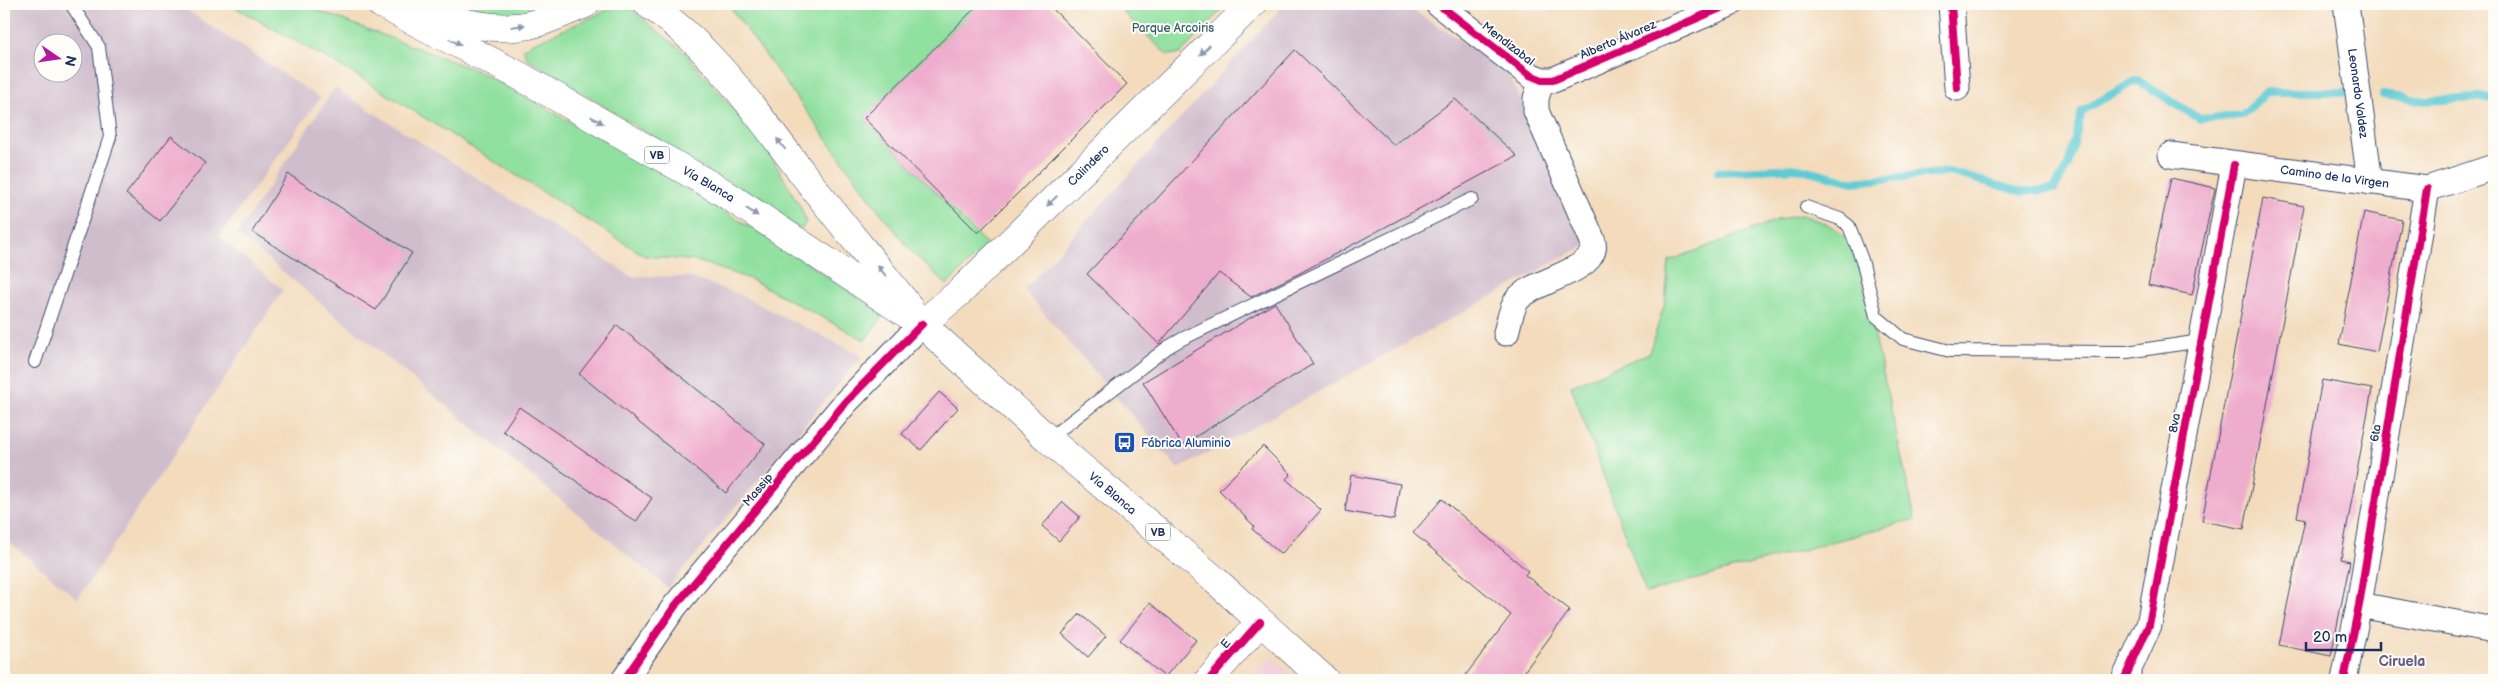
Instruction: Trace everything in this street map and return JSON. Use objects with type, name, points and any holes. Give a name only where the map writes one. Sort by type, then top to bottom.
[{"type":"main road","points":[[382,4],[497,28],[517,27],[545,20],[585,4]]},
{"type":"main road","name":"Vía Blanca","points":[[382,4],[518,75],[721,191],[922,324],[1048,439],[1215,580],[1326,680]]},
{"type":"main road","name":"Vía Blanca","points":[[648,4],[690,38],[740,90],[835,215],[866,250],[922,324]]},
{"type":"main road","points":[[682,4],[684,21],[690,38]]},
{"type":"main road","name":"Calindero","points":[[922,324],[961,291],[1252,4]]},
{"type":"main road","name":"E","points":[[1209,680],[1260,622]]},
{"type":"street","name":"Mendizabal","points":[[1438,4],[1530,75],[1542,80],[1536,98],[1536,111],[1592,239],[1594,249],[1589,258],[1526,292],[1518,300],[1511,312],[1506,333]]},
{"type":"street","points":[[1951,4],[1957,88]]},
{"type":"street","name":"Leonardo Valdez","points":[[2346,4],[2370,182]]},
{"type":"street","name":"Alberto Álvarez","points":[[1542,80],[1553,80],[1722,5]]},
{"type":"street","name":"Camino de la Virgen","points":[[2171,155],[2427,189],[2494,167]]},
{"type":"street","name":"8va","points":[[2124,680],[2149,625],[2234,164]]},
{"type":"street","name":"6ta","points":[[2344,680],[2359,605],[2427,189]]},
{"type":"street","name":"Massip","points":[[624,680],[681,599],[846,402],[922,324]]},
{"type":"street","points":[[2359,605],[2494,630]]},
{"type":"lane","points":[[35,362],[110,137],[99,47],[71,4]]},
{"type":"lane","points":[[1048,439],[1175,343],[1472,199]]},
{"type":"lane","points":[[1806,207],[1840,219],[1849,226],[1862,260],[1876,316],[1904,340],[1950,351],[2127,352],[2201,341]]},
{"type":"shaded area","points":[[4,4],[177,4],[320,98],[219,237],[283,290],[78,599],[4,538]]},
{"type":"shaded area","points":[[1285,4],[1403,4],[1506,69],[1587,244],[1178,469],[1024,290]]},
{"type":"shaded area","points":[[335,88],[631,276],[689,277],[738,294],[862,356],[668,588],[237,234]]},
{"type":"shaded area","points":[[1272,657],[1298,680],[1248,680]]},
{"type":"green space","points":[[229,4],[301,4],[480,72],[634,157],[785,248],[884,315],[865,340],[750,279],[697,261],[645,256],[353,73]]},
{"type":"green space","points":[[440,4],[555,4],[502,18]]},
{"type":"green space","points":[[728,4],[979,4],[864,118],[987,245],[947,285],[912,252],[883,216]]},
{"type":"green space","name":"Parque Arcoiris","points":[[1115,4],[1227,4],[1180,54],[1167,55]]},
{"type":"green space","points":[[619,5],[627,6],[685,53],[748,126],[769,153],[801,208],[806,222],[802,229],[527,58],[523,49],[529,45]]},
{"type":"green space","points":[[1801,215],[1832,227],[1844,236],[1856,250],[1915,519],[1646,593],[1571,386],[1649,353],[1665,303],[1669,261],[1780,219]]},
{"type":"building","points":[[979,4],[1048,4],[1127,84],[978,233],[864,118]]},
{"type":"building","points":[[1295,50],[1394,145],[1455,99],[1517,156],[1300,273],[1251,297],[1219,273],[1159,344],[1087,274]]},
{"type":"building","points":[[171,136],[205,163],[160,221],[126,194]]},
{"type":"building","points":[[288,174],[412,253],[376,310],[252,232]]},
{"type":"building","points":[[2171,178],[2215,188],[2192,295],[2148,285]]},
{"type":"building","points":[[2263,198],[2304,206],[2244,529],[2202,521]]},
{"type":"building","points":[[2364,212],[2402,220],[2377,352],[2339,344]]},
{"type":"building","points":[[1275,303],[1313,364],[1182,445],[1143,382]]},
{"type":"building","points":[[617,325],[765,444],[726,493],[579,374]]},
{"type":"building","points":[[2322,380],[2372,389],[2341,559],[2350,561],[2331,656],[2279,645],[2305,519],[2297,517]]},
{"type":"building","points":[[939,392],[958,408],[921,450],[902,434]]},
{"type":"building","points":[[519,407],[652,498],[636,522],[503,431]]},
{"type":"building","points":[[1263,446],[1291,474],[1286,479],[1321,510],[1281,554],[1252,529],[1254,526],[1219,490]]},
{"type":"building","points":[[1351,475],[1400,484],[1394,520],[1345,511]]},
{"type":"building","points":[[1442,499],[1528,571],[1525,575],[1570,610],[1518,680],[1462,680],[1511,615],[1413,533]]},
{"type":"building","points":[[1063,502],[1080,517],[1059,541],[1042,526]]},
{"type":"building","points":[[1150,603],[1196,640],[1165,677],[1120,640]]},
{"type":"building","points":[[1080,614],[1106,636],[1088,657],[1062,634]]},
{"type":"waterway","points":[[1718,172],[1798,168],[1854,182],[1949,172],[2022,192],[2054,189],[2068,166],[2082,111],[2137,80],[2200,119],[2242,115],[2267,92],[2347,92]]},
{"type":"waterway","points":[[2383,95],[2425,101],[2494,97]]},
{"type":"cycle path","points":[[1438,4],[1530,75],[1542,80],[1553,80],[1730,4]]},
{"type":"cycle path","points":[[1951,4],[1957,88]]},
{"type":"cycle path","points":[[2124,680],[2149,625],[2234,165]]},
{"type":"cycle path","points":[[2344,680],[2359,605],[2427,189]]},
{"type":"cycle path","points":[[624,680],[675,606],[846,402],[922,324]]},
{"type":"cycle path","points":[[1209,680],[1260,622]]},
{"type":"place","name":"Fábrica Aluminio","points":[[1125,443]]},
{"type":"district","name":"Ciruela","points":[[2402,661]]}]
